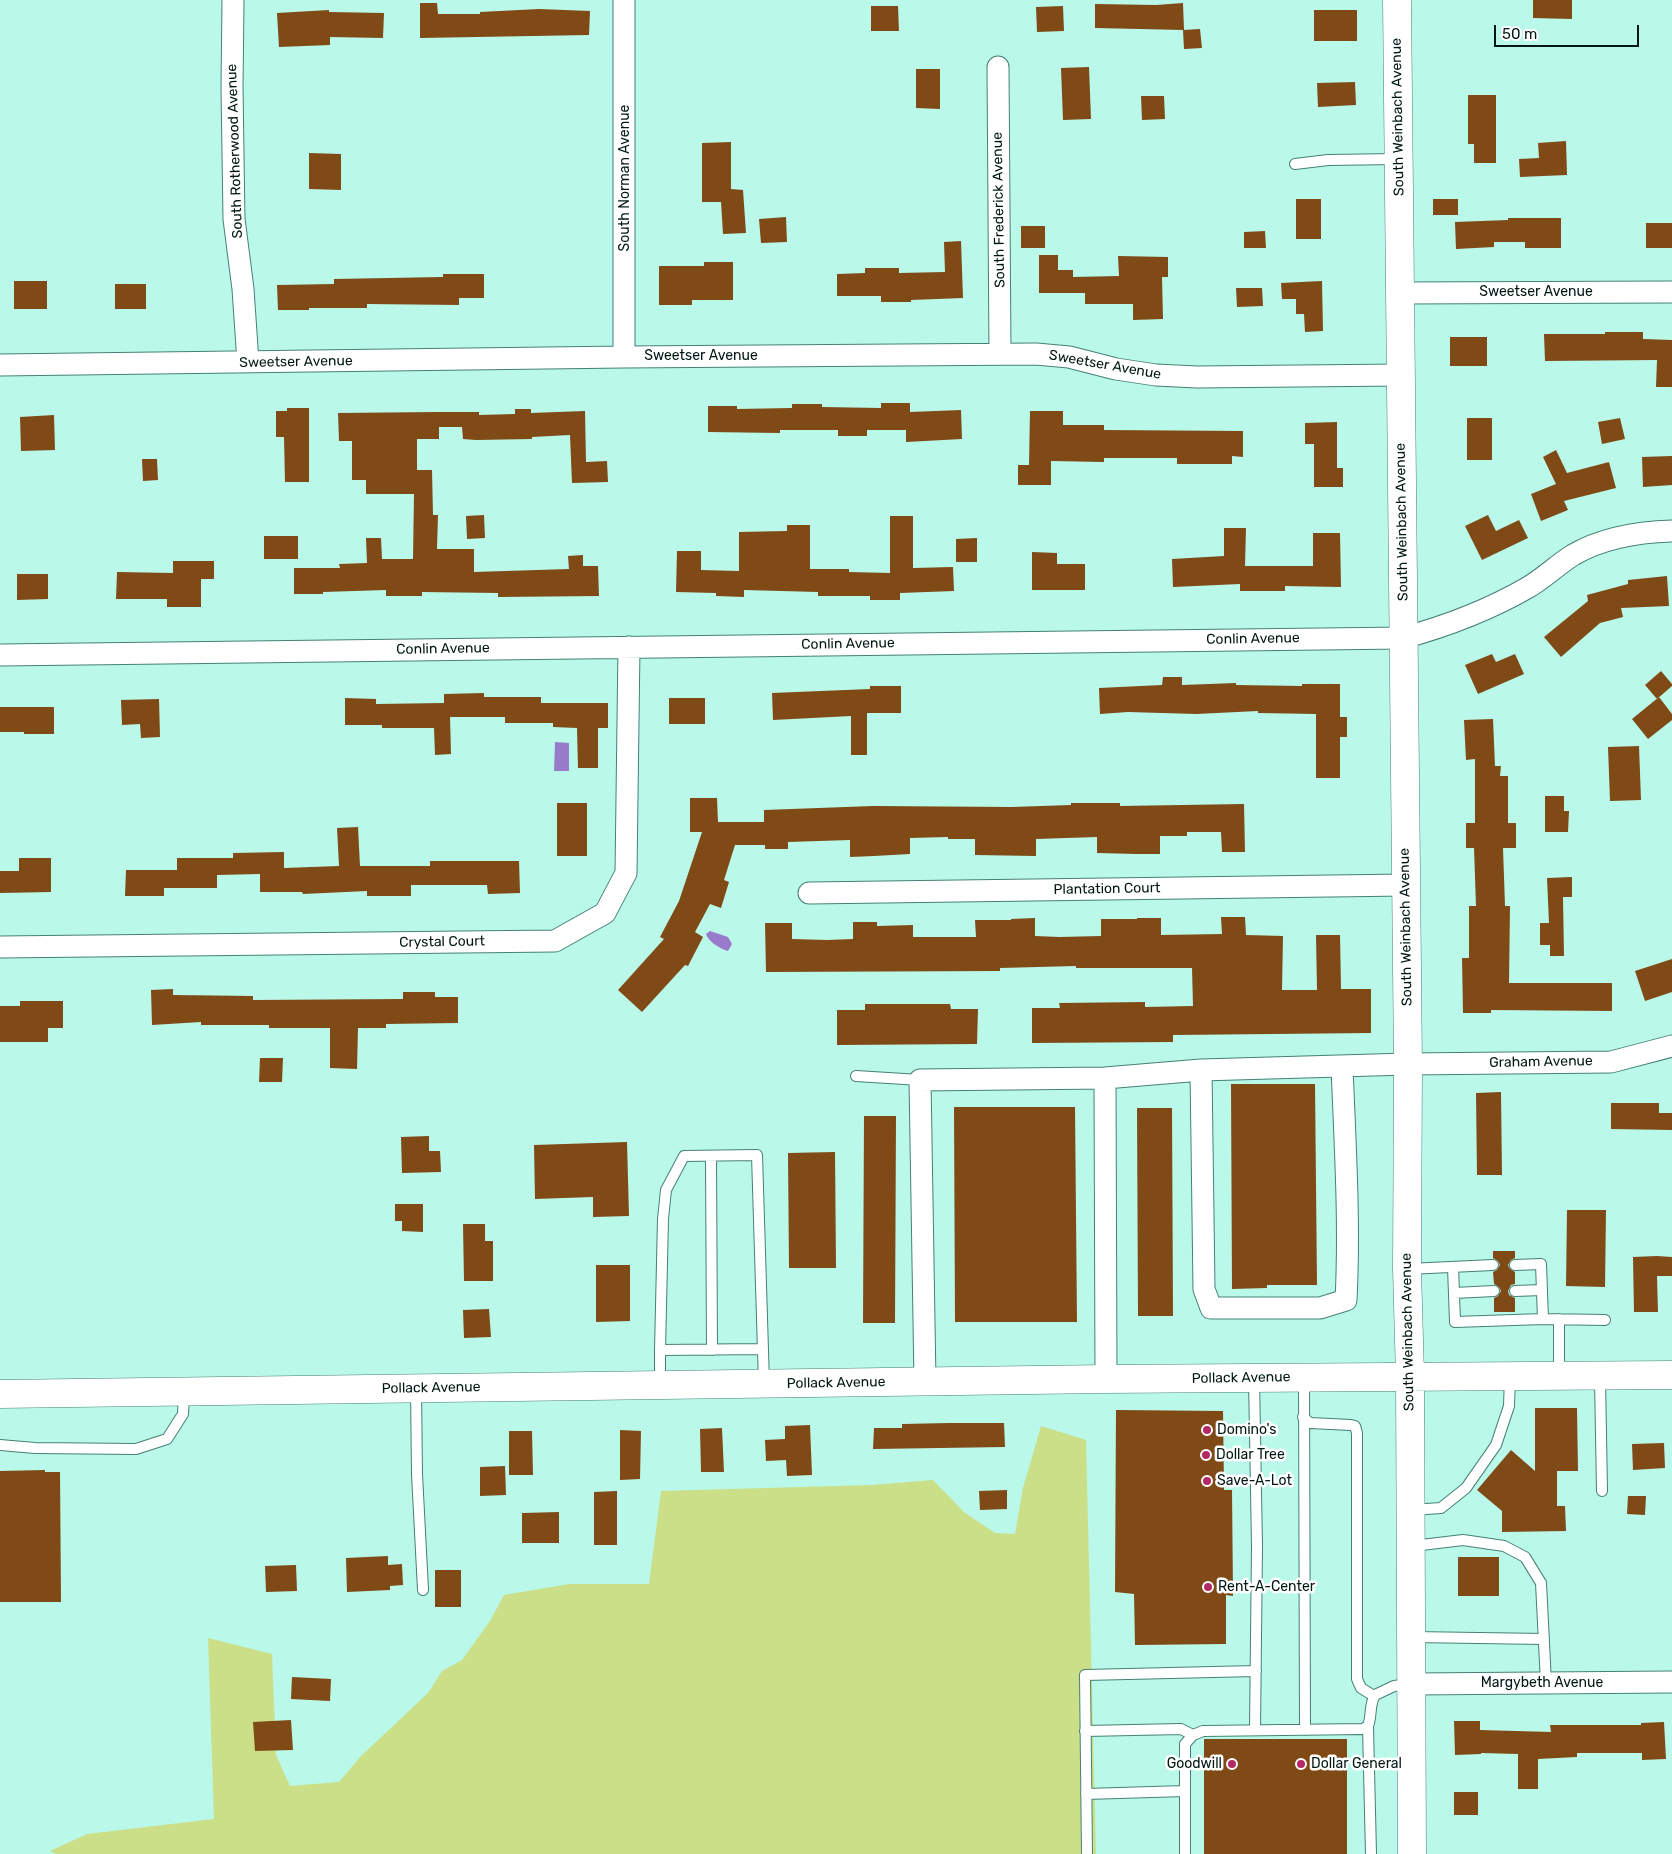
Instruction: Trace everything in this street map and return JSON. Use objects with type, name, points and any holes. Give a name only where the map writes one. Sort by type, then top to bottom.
[{"type":"street","name":"South Rotherwood Avenue","points":[[233,0],[234,219],[243,289],[248,362]]},
{"type":"street","name":"South Norman Avenue","points":[[624,0],[624,357]]},
{"type":"street","name":"South Weinbach Avenue","points":[[1397,0],[1408,1064],[1407,1269],[1410,1376],[1412,1854]]},
{"type":"street","name":"South Frederick Avenue","points":[[998,67],[1000,354]]},
{"type":"street","name":"Sweetser Avenue","points":[[1400,293],[1672,292]]},
{"type":"street","name":"Sweetser Avenue","points":[[0,366],[624,357],[1036,354],[1069,357],[1116,369],[1156,375],[1197,377],[1401,375]]},
{"type":"street","name":"Conlin Avenue","points":[[0,655],[1403,638],[1443,627],[1476,614],[1528,587],[1574,555],[1609,540],[1636,534],[1672,531]]},
{"type":"street","name":"Crystal Court","points":[[0,946],[555,941],[605,913],[626,873],[629,646]]},
{"type":"street","name":"Plantation Court","points":[[809,893],[1406,885]]},
{"type":"street","name":"Graham Avenue","points":[[920,1080],[1105,1078],[1200,1070],[1408,1064],[1611,1062],[1672,1046]]},
{"type":"street","points":[[1200,1070],[1204,1290],[1211,1308],[1320,1308],[1346,1300],[1346,1155],[1342,1066]]},
{"type":"street","points":[[1105,1078],[1106,1379]]},
{"type":"street","points":[[920,1080],[925,1382]]},
{"type":"street","name":"Pollack Avenue","points":[[0,1394],[1106,1379],[1255,1390],[1304,1378],[1672,1375]]},
{"type":"street","name":"Margybeth Avenue","points":[[1412,1684],[1672,1682]]},
{"type":"lane","points":[[1295,164],[1328,160],[1399,159]]},
{"type":"lane","points":[[856,1076],[920,1080]]},
{"type":"lane","points":[[660,1386],[663,1219],[666,1190],[684,1156],[757,1155],[764,1384]]},
{"type":"lane","points":[[711,1156],[712,1350]]},
{"type":"lane","points":[[1515,1265],[1541,1264],[1542,1319]]},
{"type":"lane","points":[[1407,1269],[1494,1265]]},
{"type":"lane","points":[[1453,1267],[1455,1322],[1542,1319],[1606,1320]]},
{"type":"lane","points":[[1515,1291],[1542,1290]]},
{"type":"lane","points":[[1454,1293],[1494,1292]]},
{"type":"lane","points":[[1559,1319],[1559,1376]]},
{"type":"lane","points":[[660,1350],[763,1349]]},
{"type":"lane","points":[[1410,1510],[1441,1508],[1466,1488],[1496,1445],[1509,1406],[1510,1376]]},
{"type":"lane","points":[[1600,1376],[1602,1491]]},
{"type":"lane","points":[[1304,1378],[1305,1730]]},
{"type":"lane","points":[[416,1388],[417,1474],[423,1590]]},
{"type":"lane","points":[[1255,1390],[1257,1546],[1255,1730]]},
{"type":"lane","points":[[0,1445],[35,1448],[136,1449],[167,1439],[184,1414],[184,1391]]},
{"type":"lane","points":[[1303,1417],[1310,1423],[1352,1425],[1355,1426],[1357,1432],[1358,1679],[1361,1688],[1374,1696]]},
{"type":"lane","points":[[1410,1546],[1463,1540],[1504,1546],[1525,1557],[1541,1582],[1546,1683]]},
{"type":"lane","points":[[1411,1637],[1544,1639]]},
{"type":"lane","points":[[1087,1854],[1085,1675],[1256,1671]]},
{"type":"lane","points":[[1371,1854],[1368,1726],[1371,1702],[1375,1694],[1394,1686],[1412,1684]]},
{"type":"lane","points":[[1186,1854],[1185,1744],[1192,1735],[1203,1731],[1354,1729],[1368,1726]]},
{"type":"lane","points":[[1085,1731],[1181,1729],[1192,1735]]},
{"type":"lane","points":[[1086,1794],[1185,1792]]},
{"type":"green space","points":[[1041,1426],[1086,1440],[1096,1854],[56,1854],[50,1851],[87,1834],[214,1819],[208,1638],[272,1654],[276,1755],[290,1786],[339,1782],[360,1757],[428,1693],[442,1671],[462,1660],[490,1621],[504,1595],[570,1584],[649,1584],[661,1491],[872,1485],[933,1480],[964,1512],[995,1533],[1015,1534],[1023,1488]]},
{"type":"shaded area","points":[[555,742],[569,743],[569,771],[554,771]]},
{"type":"shaded area","points":[[710,931],[728,937],[732,944],[728,951],[718,947],[709,939],[706,934]]},
{"type":"building","points":[[1533,0],[1572,0],[1572,19],[1533,18]]},
{"type":"building","points":[[420,3],[437,3],[438,14],[480,14],[480,12],[539,9],[590,11],[589,35],[420,38]]},
{"type":"building","points":[[1183,3],[1184,30],[1095,28],[1095,4],[1156,5]]},
{"type":"building","points":[[871,6],[898,6],[899,31],[871,31]]},
{"type":"building","points":[[1063,6],[1064,31],[1037,32],[1036,7]]},
{"type":"building","points":[[329,10],[329,12],[384,13],[383,38],[330,37],[330,45],[279,47],[277,13]]},
{"type":"building","points":[[1314,10],[1357,10],[1357,41],[1314,41]]},
{"type":"building","points":[[1200,29],[1202,48],[1184,49],[1183,30]]},
{"type":"building","points":[[1089,67],[1091,119],[1063,120],[1061,68]]},
{"type":"building","points":[[916,69],[940,69],[940,109],[916,108]]},
{"type":"building","points":[[1355,82],[1356,105],[1318,107],[1317,83]]},
{"type":"building","points":[[1468,95],[1496,95],[1496,163],[1474,163],[1474,144],[1468,144]]},
{"type":"building","points":[[1141,96],[1164,96],[1165,119],[1142,120]]},
{"type":"building","points":[[1566,141],[1567,175],[1520,177],[1519,159],[1539,158],[1538,143]]},
{"type":"building","points":[[731,142],[731,189],[743,190],[746,233],[723,234],[721,202],[702,202],[702,143]]},
{"type":"building","points":[[309,153],[341,154],[341,190],[309,189]]},
{"type":"building","points":[[1296,199],[1321,199],[1321,239],[1296,239]]},
{"type":"building","points":[[1433,199],[1458,199],[1458,215],[1433,215]]},
{"type":"building","points":[[786,217],[787,242],[761,243],[759,219]]},
{"type":"building","points":[[1508,218],[1561,218],[1561,248],[1525,248],[1525,242],[1494,242],[1494,247],[1456,249],[1455,222],[1508,220]]},
{"type":"building","points":[[1646,223],[1672,223],[1672,248],[1646,248]]},
{"type":"building","points":[[1021,226],[1045,226],[1045,248],[1021,248]]},
{"type":"building","points":[[1265,231],[1266,248],[1244,248],[1244,232]]},
{"type":"building","points":[[961,241],[963,298],[881,302],[881,296],[837,296],[837,274],[865,273],[865,268],[899,268],[899,273],[945,272],[944,242]]},
{"type":"building","points":[[1039,255],[1058,255],[1058,270],[1073,270],[1073,277],[1119,276],[1118,256],[1168,257],[1168,277],[1162,277],[1163,319],[1133,320],[1133,304],[1085,304],[1085,293],[1039,293]]},
{"type":"building","points":[[704,262],[733,262],[733,300],[692,300],[692,305],[659,305],[659,266],[704,266]]},
{"type":"building","points":[[443,274],[484,274],[484,298],[459,298],[459,305],[367,304],[367,308],[278,310],[277,285],[334,284],[334,279],[443,277]]},
{"type":"building","points":[[14,281],[47,281],[47,309],[14,309]]},
{"type":"building","points":[[1322,281],[1323,331],[1305,332],[1304,314],[1296,314],[1296,299],[1282,299],[1281,283]]},
{"type":"building","points":[[115,284],[146,284],[146,309],[115,309]]},
{"type":"building","points":[[1236,288],[1262,288],[1263,306],[1237,307]]},
{"type":"building","points":[[1605,332],[1643,332],[1643,339],[1672,340],[1672,387],[1656,387],[1657,360],[1545,361],[1544,334],[1605,334]]},
{"type":"building","points":[[1450,337],[1487,337],[1487,366],[1450,366]]},
{"type":"building","points":[[881,403],[910,403],[910,412],[961,410],[962,439],[906,442],[906,430],[867,430],[867,436],[838,436],[838,430],[780,430],[780,433],[708,432],[708,406],[737,406],[737,409],[792,408],[792,404],[822,404],[822,407],[881,408]]},
{"type":"building","points":[[287,408],[309,408],[309,482],[285,482],[284,437],[276,437],[276,411],[287,411]]},
{"type":"building","points":[[515,409],[531,409],[531,413],[585,411],[586,462],[607,461],[608,482],[572,483],[570,435],[532,437],[532,439],[476,440],[463,439],[462,427],[439,427],[439,439],[417,439],[417,470],[432,470],[433,515],[438,515],[437,549],[474,549],[474,572],[569,569],[568,556],[583,555],[583,566],[598,566],[599,596],[498,597],[498,593],[422,592],[422,596],[386,596],[386,590],[294,594],[294,568],[340,568],[339,564],[367,563],[366,538],[381,538],[382,559],[413,559],[414,494],[366,494],[366,480],[352,480],[352,441],[339,441],[338,413],[479,412],[479,415],[515,414]]},
{"type":"building","points":[[1030,411],[1063,411],[1063,425],[1104,425],[1104,430],[1243,431],[1243,457],[1232,456],[1232,464],[1177,464],[1177,458],[1104,458],[1104,462],[1051,461],[1051,485],[1018,485],[1018,465],[1029,465]]},
{"type":"building","points":[[54,415],[55,450],[21,451],[20,417]]},
{"type":"building","points":[[1467,418],[1492,418],[1492,460],[1467,460]]},
{"type":"building","points":[[1620,418],[1625,439],[1602,444],[1598,422]]},
{"type":"building","points":[[1337,422],[1337,468],[1343,468],[1343,487],[1314,487],[1314,444],[1305,444],[1305,423]]},
{"type":"building","points":[[1556,450],[1567,473],[1609,462],[1616,488],[1564,501],[1568,510],[1541,521],[1531,494],[1556,484],[1543,457]]},
{"type":"building","points":[[1672,456],[1672,485],[1643,487],[1642,457]]},
{"type":"building","points":[[142,459],[157,459],[158,480],[143,481]]},
{"type":"building","points":[[484,515],[485,538],[467,539],[466,516]]},
{"type":"building","points":[[1488,515],[1496,531],[1519,520],[1528,538],[1482,560],[1465,526]]},
{"type":"building","points":[[890,516],[913,516],[913,568],[953,567],[954,591],[900,593],[900,600],[870,600],[870,596],[818,596],[818,592],[744,590],[744,597],[716,596],[716,593],[676,592],[677,551],[701,551],[701,570],[739,571],[739,532],[787,531],[787,525],[810,525],[810,569],[849,569],[849,572],[890,573]]},
{"type":"building","points":[[1224,528],[1246,528],[1245,566],[1313,566],[1313,533],[1340,533],[1341,587],[1285,586],[1285,591],[1240,591],[1240,584],[1173,587],[1172,559],[1224,556]]},
{"type":"building","points":[[264,536],[298,536],[298,559],[264,559]]},
{"type":"building","points":[[977,538],[977,562],[956,562],[956,539]]},
{"type":"building","points":[[1032,552],[1057,553],[1057,564],[1085,564],[1085,590],[1032,590]]},
{"type":"building","points":[[173,561],[214,561],[214,579],[201,579],[201,607],[167,607],[167,599],[116,599],[117,572],[173,573]]},
{"type":"building","points":[[17,574],[48,574],[48,599],[17,600]]},
{"type":"building","points":[[1667,576],[1669,606],[1621,608],[1623,617],[1600,623],[1561,657],[1544,637],[1588,601],[1587,595],[1628,584],[1628,580]]},
{"type":"building","points":[[1492,654],[1496,662],[1515,654],[1524,674],[1478,694],[1465,665]]},
{"type":"building","points":[[1661,671],[1672,686],[1657,699],[1645,685]]},
{"type":"building","points":[[1163,677],[1182,677],[1182,685],[1236,683],[1236,685],[1302,686],[1302,684],[1340,684],[1340,717],[1347,717],[1347,737],[1340,737],[1340,778],[1316,778],[1316,714],[1258,713],[1258,711],[1196,714],[1128,712],[1100,714],[1099,688],[1162,685]]},
{"type":"building","points":[[870,686],[901,686],[901,713],[867,713],[867,755],[851,755],[851,716],[773,720],[772,693],[870,689]]},
{"type":"building","points":[[484,693],[484,697],[541,697],[541,703],[608,703],[608,728],[598,728],[598,768],[578,768],[577,728],[553,727],[553,723],[505,723],[505,717],[450,717],[451,754],[435,755],[434,728],[382,728],[382,725],[345,725],[345,698],[376,699],[376,704],[444,703],[444,694]]},
{"type":"building","points":[[1659,697],[1672,714],[1672,720],[1648,739],[1632,719]]},
{"type":"building","points":[[669,698],[705,698],[705,724],[669,724]]},
{"type":"building","points":[[159,699],[160,737],[141,738],[140,724],[122,725],[121,700]]},
{"type":"building","points":[[0,707],[54,707],[54,734],[0,732]]},
{"type":"building","points":[[1493,719],[1495,766],[1501,766],[1500,776],[1508,776],[1508,823],[1516,823],[1516,848],[1503,848],[1505,906],[1510,906],[1509,983],[1612,983],[1612,1011],[1491,1010],[1491,1013],[1463,1013],[1462,958],[1469,958],[1469,906],[1476,906],[1474,848],[1466,848],[1466,823],[1475,823],[1475,759],[1466,760],[1464,720]]},
{"type":"building","points":[[1639,746],[1641,800],[1610,801],[1608,747]]},
{"type":"building","points":[[1545,796],[1564,796],[1564,811],[1569,811],[1568,832],[1545,832]]},
{"type":"building","points":[[690,798],[717,798],[718,822],[764,822],[764,810],[873,806],[1012,807],[1071,805],[1071,803],[1120,803],[1120,806],[1244,804],[1245,852],[1222,852],[1221,832],[1187,832],[1187,836],[1160,836],[1160,854],[1097,853],[1097,837],[1036,839],[1036,856],[975,855],[975,839],[948,839],[948,837],[910,838],[910,854],[850,857],[850,840],[788,842],[788,849],[765,849],[765,845],[735,845],[724,880],[729,882],[721,908],[710,904],[695,932],[703,937],[688,966],[685,965],[642,1012],[618,990],[664,939],[660,937],[679,901],[702,832],[690,832]]},
{"type":"building","points":[[557,803],[587,803],[587,856],[557,856]]},
{"type":"building","points":[[358,827],[360,866],[430,866],[430,861],[519,861],[520,893],[488,894],[487,885],[411,885],[411,896],[367,896],[367,891],[303,894],[302,892],[260,892],[260,874],[217,875],[217,888],[164,888],[164,896],[125,896],[126,870],[177,870],[177,858],[233,858],[233,853],[284,852],[284,868],[339,866],[337,828]]},
{"type":"building","points":[[19,858],[51,858],[51,892],[0,893],[0,871],[19,871]]},
{"type":"building","points":[[1572,877],[1572,897],[1563,897],[1564,956],[1550,956],[1550,945],[1540,945],[1540,923],[1549,923],[1547,878]]},
{"type":"building","points":[[1221,917],[1245,917],[1246,935],[1283,936],[1282,990],[1317,990],[1316,935],[1340,935],[1341,989],[1371,989],[1371,1033],[1173,1035],[1173,1042],[1032,1043],[1032,1008],[1060,1008],[1059,1003],[1145,1002],[1145,1007],[1193,1006],[1192,968],[1076,968],[1076,966],[1000,968],[1000,971],[766,972],[765,923],[792,923],[792,939],[827,940],[853,939],[853,922],[877,922],[877,926],[913,925],[913,937],[976,937],[975,920],[1035,918],[1035,936],[1060,937],[1101,936],[1101,919],[1137,918],[1161,918],[1161,935],[1222,934]]},
{"type":"building","points":[[1672,959],[1672,992],[1645,1001],[1635,971]]},
{"type":"building","points":[[173,989],[173,995],[253,996],[253,1000],[403,999],[403,992],[435,992],[435,997],[458,997],[458,1023],[386,1024],[386,1028],[358,1028],[357,1069],[330,1068],[330,1028],[269,1028],[269,1025],[201,1025],[201,1022],[152,1025],[151,990]]},
{"type":"building","points":[[20,1001],[63,1001],[63,1028],[48,1028],[48,1042],[0,1042],[0,1006],[20,1006]]},
{"type":"building","points":[[865,1004],[950,1004],[951,1009],[978,1009],[977,1044],[837,1045],[837,1010],[865,1010]]},
{"type":"building","points":[[260,1058],[283,1058],[282,1082],[259,1082]]},
{"type":"building","points":[[1231,1084],[1315,1084],[1317,1285],[1267,1285],[1267,1288],[1232,1289]]},
{"type":"building","points":[[1501,1092],[1502,1175],[1477,1175],[1476,1093]]},
{"type":"building","points":[[1611,1103],[1659,1103],[1659,1113],[1672,1113],[1672,1130],[1611,1129]]},
{"type":"building","points":[[954,1107],[1075,1107],[1077,1322],[955,1322]]},
{"type":"building","points":[[1137,1108],[1172,1108],[1173,1316],[1138,1316]]},
{"type":"building","points":[[864,1116],[896,1116],[895,1323],[863,1323]]},
{"type":"building","points":[[429,1136],[429,1151],[440,1151],[441,1172],[402,1173],[401,1137]]},
{"type":"building","points":[[627,1142],[629,1216],[593,1217],[593,1197],[535,1199],[534,1145]]},
{"type":"building","points":[[835,1152],[836,1268],[789,1268],[788,1153]]},
{"type":"building","points":[[395,1204],[423,1204],[423,1232],[402,1231],[402,1221],[395,1221]]},
{"type":"building","points":[[1567,1210],[1606,1210],[1605,1287],[1566,1286]]},
{"type":"building","points":[[463,1224],[485,1224],[485,1241],[493,1241],[493,1281],[464,1281]]},
{"type":"building","points":[[1493,1251],[1515,1251],[1515,1258],[1508,1265],[1515,1272],[1515,1284],[1511,1285],[1508,1291],[1509,1295],[1515,1298],[1515,1312],[1494,1312],[1494,1298],[1501,1291],[1494,1284],[1493,1272],[1500,1265],[1493,1258]]},
{"type":"building","points":[[1633,1257],[1672,1257],[1672,1276],[1657,1276],[1658,1312],[1634,1312]]},
{"type":"building","points":[[596,1265],[630,1265],[630,1321],[596,1322]]},
{"type":"building","points":[[489,1309],[491,1337],[464,1338],[463,1310]]},
{"type":"building","points":[[1535,1408],[1577,1408],[1578,1471],[1557,1471],[1557,1506],[1565,1506],[1566,1531],[1502,1532],[1502,1511],[1477,1490],[1511,1450],[1535,1471]]},
{"type":"building","points":[[1116,1410],[1223,1411],[1224,1490],[1232,1490],[1233,1596],[1226,1595],[1226,1644],[1135,1645],[1134,1594],[1115,1592]]},
{"type":"building","points":[[1004,1423],[1005,1447],[873,1449],[874,1428],[902,1428],[902,1424]]},
{"type":"building","points":[[810,1425],[812,1475],[787,1476],[786,1460],[766,1461],[765,1440],[785,1439],[785,1426]]},
{"type":"building","points":[[722,1428],[724,1472],[701,1472],[700,1429]]},
{"type":"building","points":[[620,1430],[641,1431],[640,1479],[620,1480]]},
{"type":"building","points":[[509,1431],[532,1431],[533,1475],[509,1475]]},
{"type":"building","points":[[1664,1443],[1665,1468],[1633,1470],[1632,1444]]},
{"type":"building","points":[[505,1466],[506,1495],[480,1496],[480,1467]]},
{"type":"building","points":[[45,1470],[45,1472],[60,1472],[61,1602],[0,1602],[0,1471]]},
{"type":"building","points":[[1007,1490],[1007,1509],[980,1510],[979,1491]]},
{"type":"building","points":[[617,1491],[617,1545],[594,1545],[594,1492]]},
{"type":"building","points":[[1628,1496],[1646,1496],[1645,1515],[1627,1514]]},
{"type":"building","points":[[559,1512],[559,1543],[522,1543],[522,1513]]},
{"type":"building","points":[[388,1556],[388,1565],[402,1564],[403,1585],[390,1586],[390,1590],[347,1592],[346,1558]]},
{"type":"building","points":[[1458,1557],[1499,1557],[1499,1596],[1458,1596]]},
{"type":"building","points":[[296,1565],[297,1591],[266,1592],[265,1566]]},
{"type":"building","points":[[435,1570],[461,1570],[461,1607],[435,1607]]},
{"type":"building","points":[[292,1677],[331,1679],[330,1701],[291,1699]]},
{"type":"building","points":[[291,1720],[293,1750],[255,1751],[253,1722]]},
{"type":"building","points":[[1454,1721],[1480,1721],[1480,1730],[1551,1732],[1550,1725],[1641,1725],[1641,1723],[1664,1722],[1666,1759],[1642,1760],[1642,1753],[1577,1753],[1577,1757],[1538,1759],[1538,1789],[1518,1789],[1518,1754],[1481,1753],[1455,1755]]},
{"type":"building","points":[[1204,1739],[1347,1739],[1347,1854],[1204,1854]]},
{"type":"building","points":[[1454,1792],[1478,1792],[1478,1815],[1454,1815]]},
{"type":"place","name":"Domino's","points":[[1207,1430]]},
{"type":"place","name":"Dollar Tree","points":[[1206,1455]]},
{"type":"place","name":"Save-A-Lot","points":[[1207,1481]]},
{"type":"place","name":"Rent-A-Center","points":[[1208,1587]]},
{"type":"place","name":"Goodwill","points":[[1232,1764]]},
{"type":"place","name":"Dollar General","points":[[1301,1764]]}]
